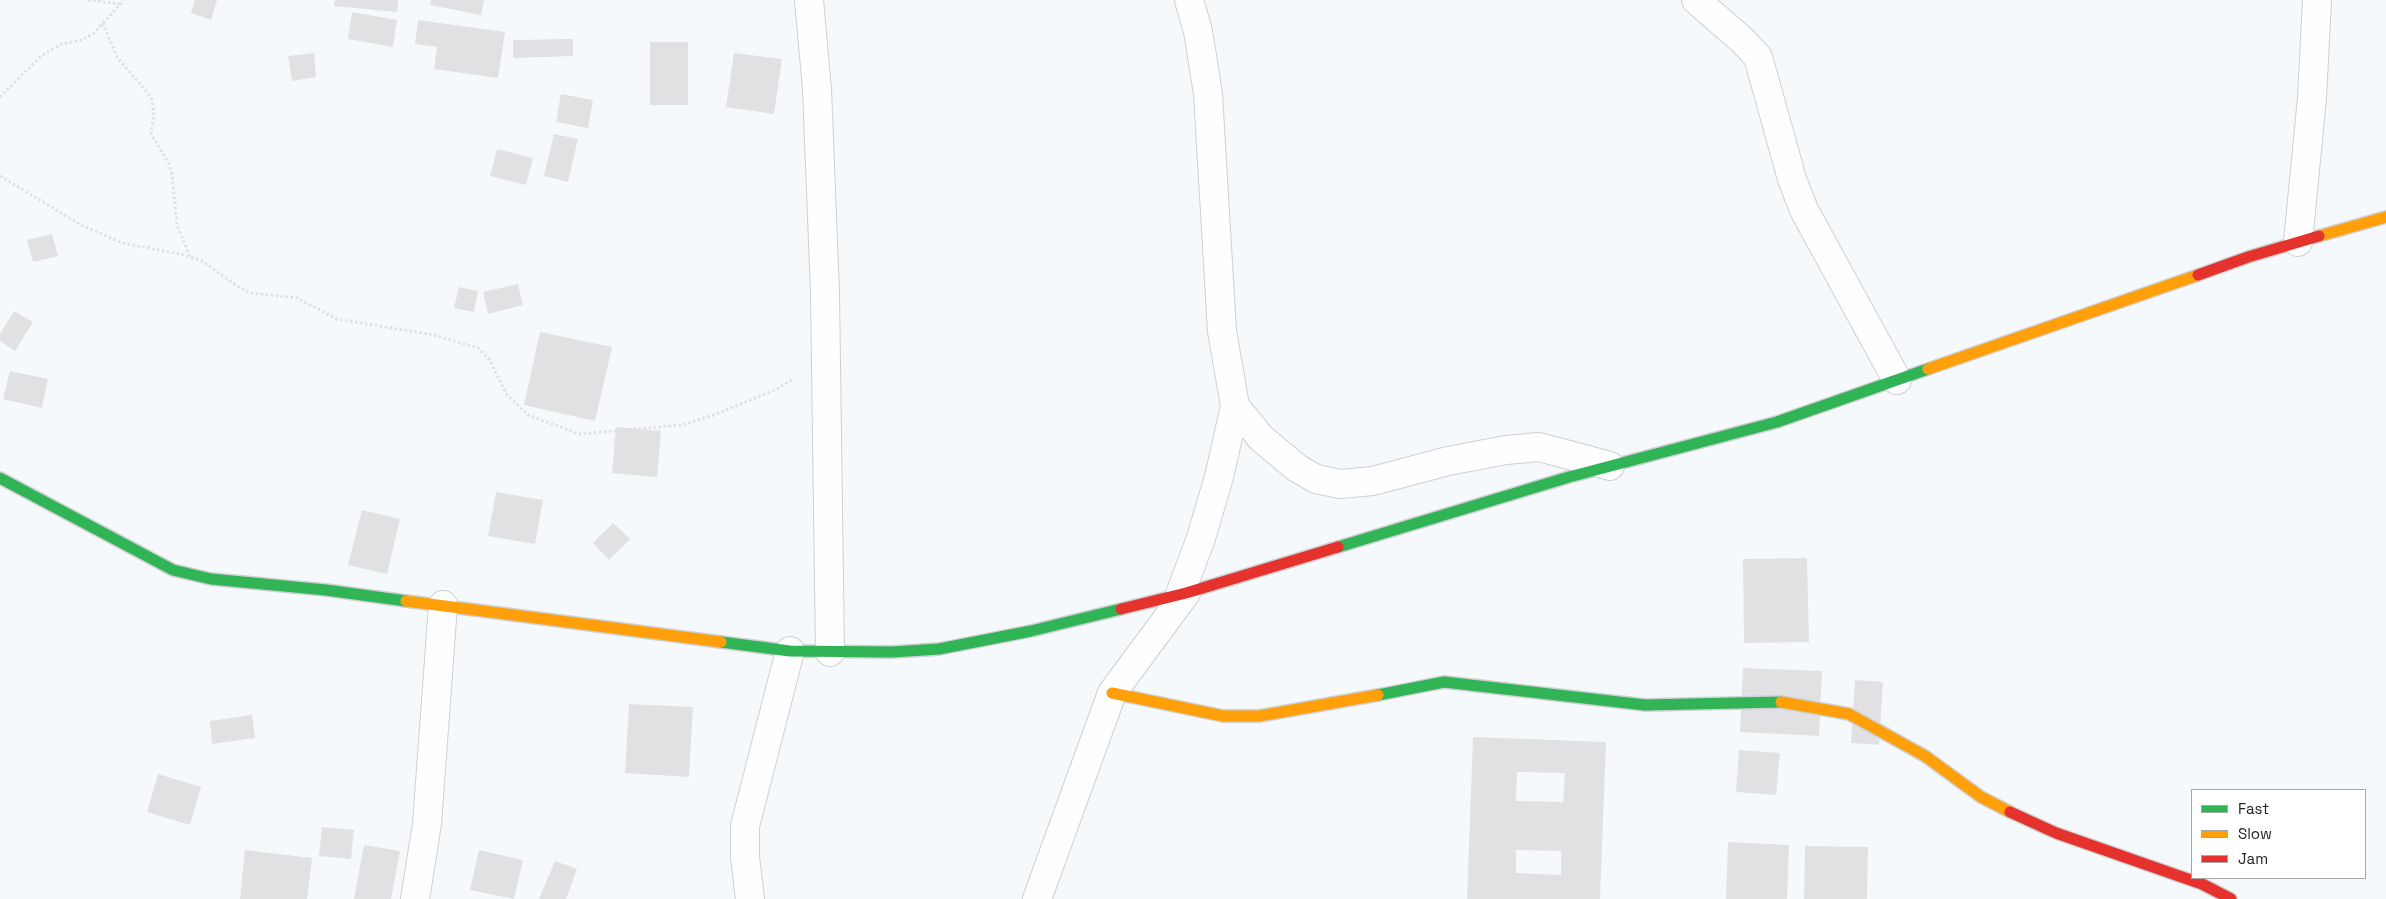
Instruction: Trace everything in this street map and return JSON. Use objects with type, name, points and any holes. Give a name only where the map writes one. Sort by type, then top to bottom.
[{"type":"street","points":[[810,0],[818,88],[826,346],[830,652]]},
{"type":"street","points":[[1037,899],[1112,693],[1183,594],[1224,458],[1236,406],[1222,331],[1208,94],[1198,30],[1189,0]]},
{"type":"street","points":[[1696,0],[1742,40],[1758,57],[1792,179],[1804,210],[1897,380]]},
{"type":"street","points":[[2298,242],[2312,98],[2317,0]]},
{"type":"street","points":[[0,478],[173,570],[211,579],[326,590],[790,651],[830,652],[939,649],[1031,631],[1183,594],[1610,466],[1777,422],[2248,258],[2386,217]]},
{"type":"street","points":[[1236,406],[1261,438],[1297,468],[1316,479],[1340,484],[1373,481],[1448,461],[1506,450],[1540,447],[1610,466]]},
{"type":"street","points":[[415,899],[427,824],[443,605]]},
{"type":"street","points":[[750,899],[745,858],[745,826],[790,651]]},
{"type":"street","points":[[1112,693],[1124,697],[1224,716],[1259,716],[1288,712],[1444,682],[1645,705],[1786,702],[1849,714],[1925,756],[1981,798],[2056,833],[2202,884],[2231,899]]},
{"type":"path","points":[[88,0],[120,4]]},
{"type":"path","points":[[0,97],[42,56],[62,44],[82,40],[94,33],[124,0]]},
{"type":"path","points":[[103,23],[117,57],[151,98],[154,112],[151,134],[169,164],[177,224],[190,257]]},
{"type":"path","points":[[0,176],[81,225],[122,243],[202,261],[240,288],[251,293],[297,298],[337,319],[434,335],[478,348],[489,360],[507,395],[528,415],[579,434],[681,425],[714,415],[777,389],[796,377],[826,346]]},
{"type":"building","points":[[195,0],[217,0],[211,20],[191,13]]},
{"type":"building","points":[[335,0],[398,0],[397,12],[334,6]]},
{"type":"building","points":[[431,0],[484,0],[481,15],[430,5]]},
{"type":"building","points":[[352,12],[397,20],[393,47],[348,39]]},
{"type":"building","points":[[418,20],[505,32],[498,78],[434,69],[437,47],[415,44]]},
{"type":"building","points":[[573,39],[573,56],[513,58],[513,40]]},
{"type":"building","points":[[650,42],[688,42],[688,105],[650,105]]},
{"type":"building","points":[[314,53],[316,77],[292,81],[288,56]]},
{"type":"building","points":[[734,53],[782,59],[774,114],[726,107]]},
{"type":"building","points":[[561,94],[593,100],[588,128],[556,122]]},
{"type":"building","points":[[554,134],[578,139],[568,182],[544,176]]},
{"type":"building","points":[[497,149],[533,158],[526,185],[490,176]]},
{"type":"building","points":[[52,234],[58,256],[33,262],[27,240]]},
{"type":"building","points":[[518,284],[523,305],[488,314],[483,292]]},
{"type":"building","points":[[459,287],[478,291],[474,312],[454,308]]},
{"type":"building","points":[[14,311],[33,322],[15,351],[0,341],[0,334]]},
{"type":"building","points":[[540,332],[612,347],[595,421],[524,405]]},
{"type":"building","points":[[10,371],[48,379],[42,408],[3,399]]},
{"type":"building","points":[[616,427],[661,431],[657,477],[612,473]]},
{"type":"building","points":[[496,492],[543,500],[535,544],[488,536]]},
{"type":"building","points":[[362,510],[400,519],[387,574],[348,565]]},
{"type":"building","points":[[613,523],[630,539],[609,560],[593,543]]},
{"type":"building","points":[[1807,558],[1809,642],[1744,643],[1743,559]]},
{"type":"building","points":[[1743,668],[1822,671],[1819,736],[1740,732]]},
{"type":"building","points":[[1855,680],[1883,682],[1879,745],[1851,743]]},
{"type":"building","points":[[629,704],[693,707],[689,777],[625,773]]},
{"type":"building","points":[[252,715],[255,738],[212,744],[210,721]]},
{"type":"building","points":[[1473,737],[1606,742],[1600,899],[1467,899]],"holes":[[[1517,772],[1565,773],[1563,802],[1516,801]],[[1516,850],[1561,851],[1561,875],[1516,873]]]},
{"type":"building","points":[[1739,750],[1780,753],[1776,795],[1736,792]]},
{"type":"building","points":[[158,774],[201,787],[190,825],[147,812]]},
{"type":"building","points":[[322,827],[354,830],[351,859],[319,856]]},
{"type":"building","points":[[1728,842],[1789,845],[1787,899],[1726,899]]},
{"type":"building","points":[[364,845],[400,851],[391,899],[354,899]]},
{"type":"building","points":[[1805,846],[1868,847],[1867,899],[1804,899]]},
{"type":"building","points":[[245,850],[312,858],[307,899],[240,899]]},
{"type":"building","points":[[479,850],[523,860],[514,899],[470,890]]},
{"type":"building","points":[[555,861],[577,869],[566,899],[539,899]]},
{"type":"traffic: fast","points":[[1338,547],[1569,477],[1777,422],[1928,369]]},
{"type":"traffic: fast","points":[[0,478],[173,570],[211,579],[326,590],[406,601]]},
{"type":"traffic: fast","points":[[721,642],[790,651],[892,652],[939,649],[1031,631],[1121,609]]},
{"type":"traffic: fast","points":[[1378,695],[1444,682],[1645,705],[1781,702]]},
{"type":"traffic: slow","points":[[2319,236],[2386,217]]},
{"type":"traffic: slow","points":[[1928,369],[2198,275]]},
{"type":"traffic: slow","points":[[406,601],[721,642]]},
{"type":"traffic: slow","points":[[1112,693],[1223,716],[1259,716],[1378,695]]},
{"type":"traffic: slow","points":[[1781,702],[1849,714],[1925,756],[1981,797],[2010,812]]},
{"type":"traffic: jam","points":[[2198,275],[2248,257],[2319,236]]},
{"type":"traffic: jam","points":[[1121,609],[1186,593],[1338,547]]},
{"type":"traffic: jam","points":[[2010,812],[2056,833],[2202,884],[2231,899]]}]
